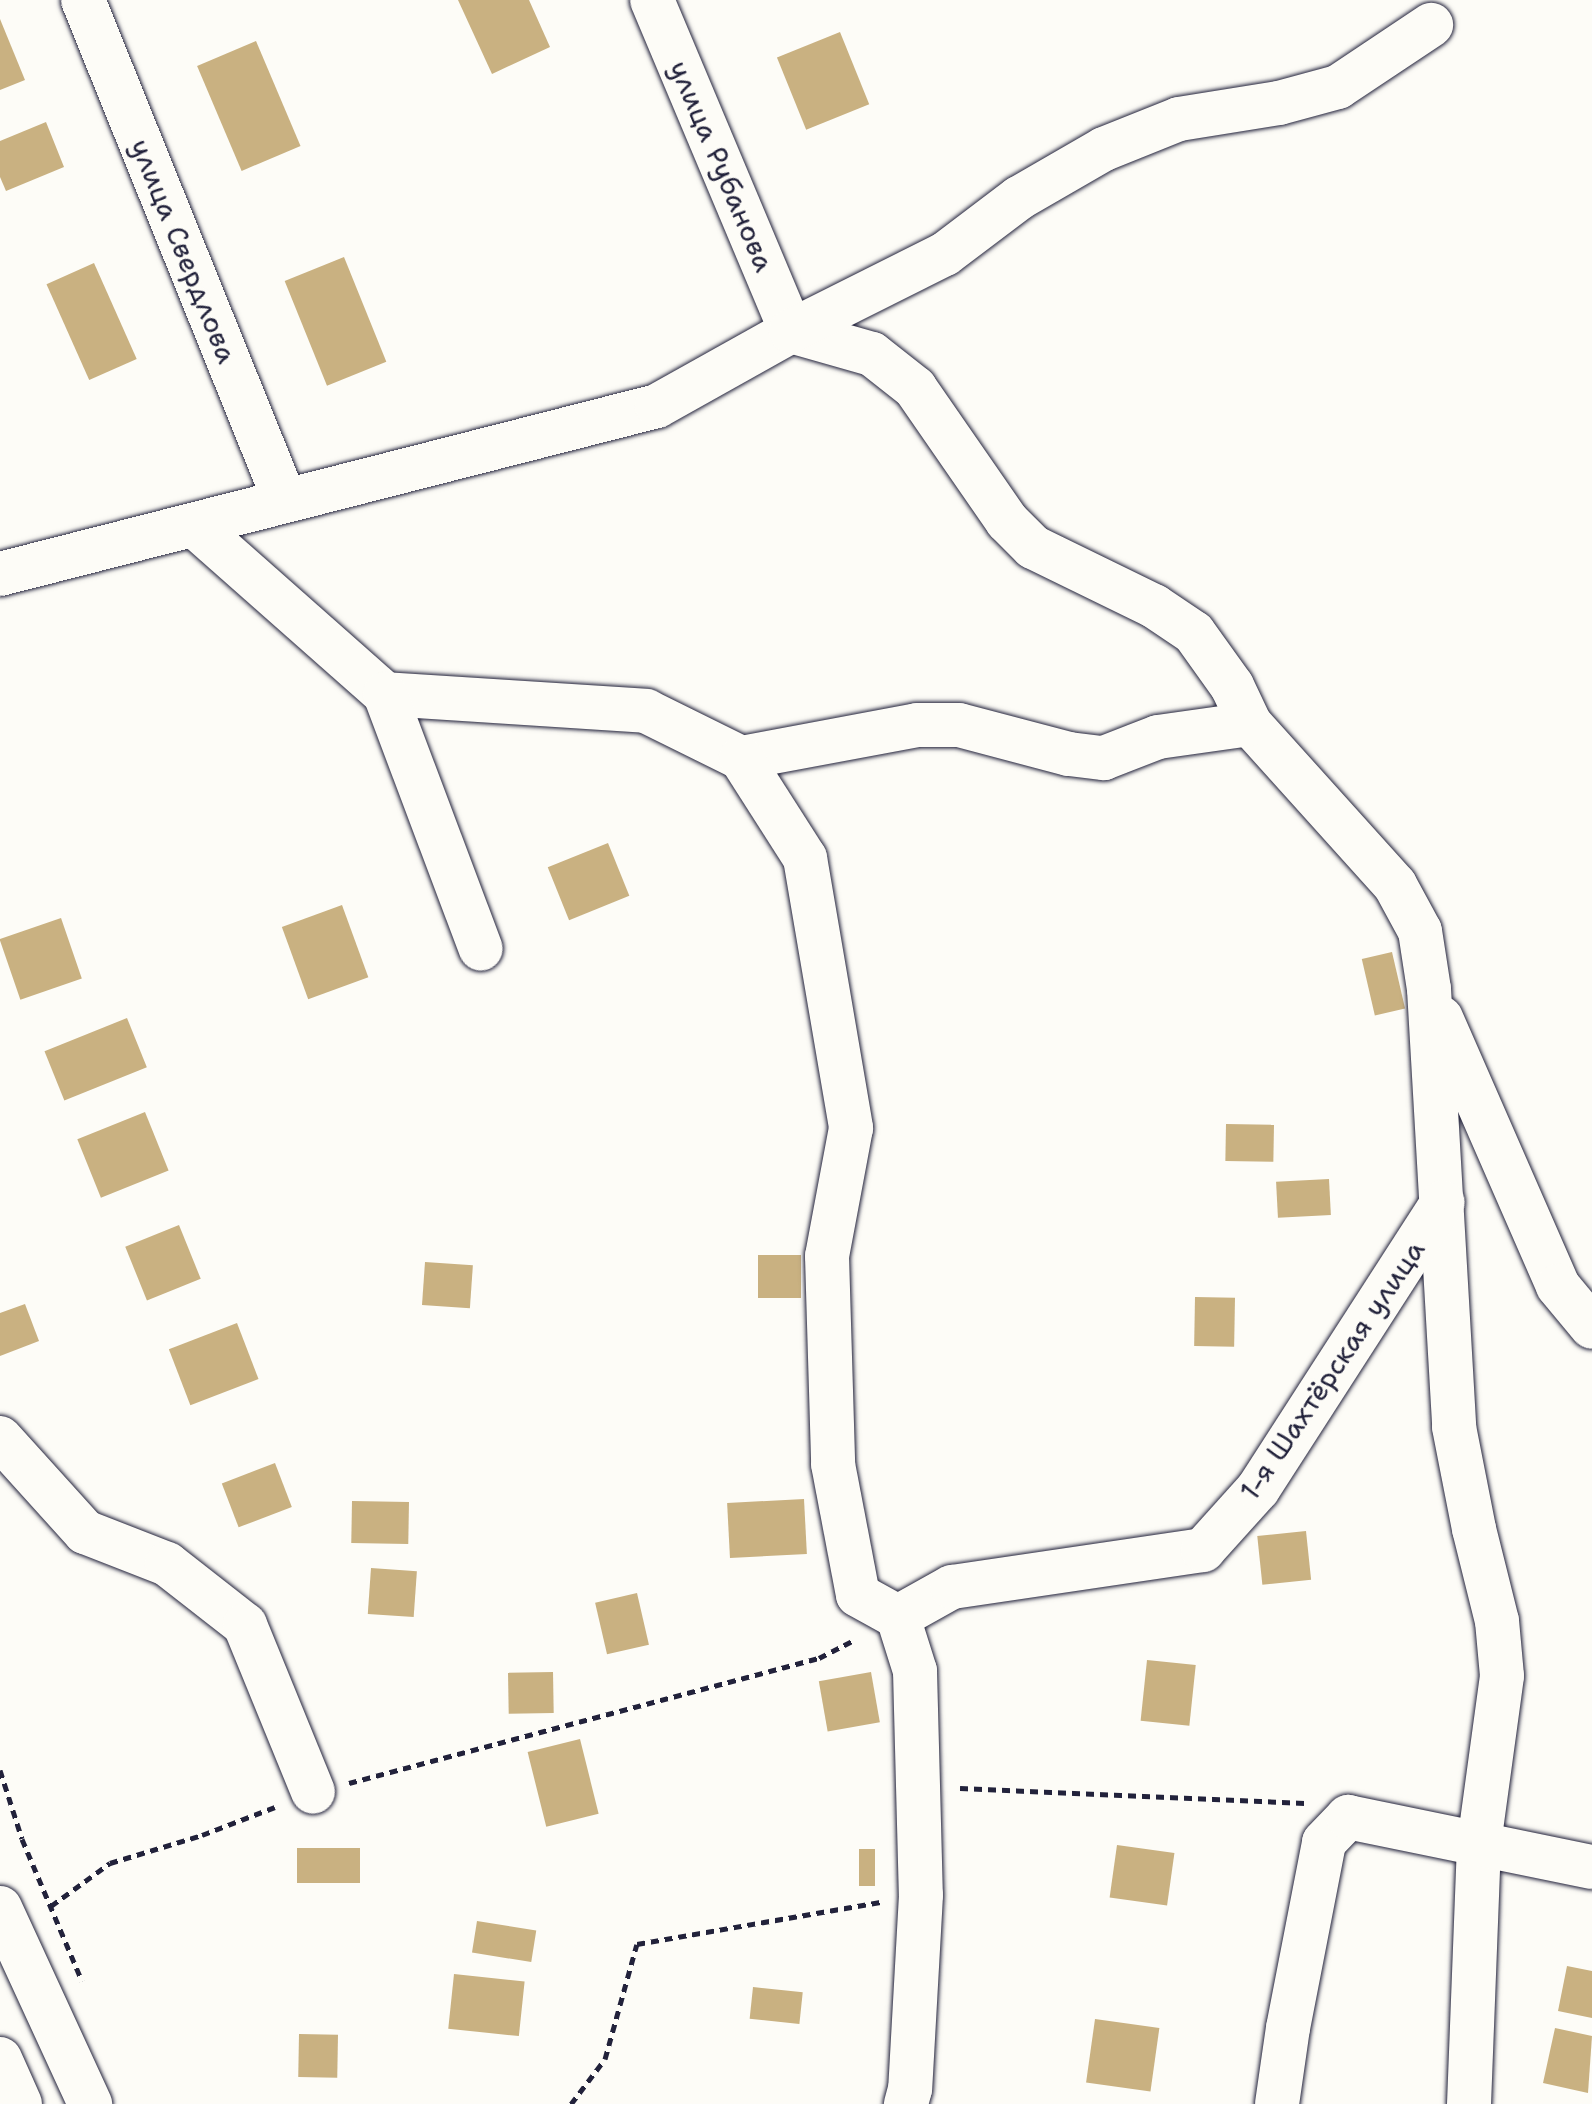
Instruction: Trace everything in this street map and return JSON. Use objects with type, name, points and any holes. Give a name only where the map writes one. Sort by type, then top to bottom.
[{"type":"street","name":"улица Свердлова","points":[[83,0],[285,501]]},
{"type":"street","name":"улица Рубанова","points":[[652,0],[791,331]]},
{"type":"street","points":[[0,574],[657,406],[791,331],[945,254],[1019,198],[1104,149],[1179,119],[1279,103],[1338,87],[1431,25]]},
{"type":"street","name":"1-я Шахтёрская улица","points":[[791,331],[872,354],[915,388],[1007,521],[1033,547],[1154,606],[1194,633],[1232,686],[1250,724],[1395,885],[1420,931],[1429,989],[1454,1427],[1474,1529],[1497,1621],[1502,1676],[1479,1844],[1469,2104]]},
{"type":"street","points":[[195,526],[385,694],[481,949]]},
{"type":"street","points":[[385,694],[646,711],[741,758],[805,858],[851,1128],[827,1256],[833,1464],[858,1595],[898,1617],[915,1671],[921,1895],[910,2089],[906,2104]]},
{"type":"street","points":[[741,758],[917,725],[959,725],[1069,754],[1104,758],[1158,737],[1250,724]]},
{"type":"street","points":[[1429,989],[1558,1286],[1592,1327]]},
{"type":"street","name":"1-я Шахтёрская улица","points":[[898,1617],[952,1587],[1203,1550],[1258,1489],[1443,1202]]},
{"type":"street","points":[[0,1438],[85,1532],[167,1564],[245,1625],[313,1792]]},
{"type":"street","points":[[1277,2104],[1288,2028],[1324,1842],[1348,1817],[1592,1867]]},
{"type":"street","points":[[3,1923],[90,2104]]},
{"type":"street","points":[[0,2059],[20,2104]]},
{"type":"path","points":[[51,1906],[110,1863],[202,1835],[313,1792],[819,1658],[898,1617]]},
{"type":"path","points":[[919,1786],[1320,1804],[1348,1817]]},
{"type":"path","points":[[571,2104],[605,2059],[637,1944],[921,1895]]},
{"type":"building","points":[[458,0],[529,0],[550,47],[492,74]]},
{"type":"building","points":[[0,19],[25,80],[0,90]]},
{"type":"building","points":[[840,32],[869,104],[806,130],[777,57]]},
{"type":"building","points":[[256,41],[301,146],[242,171],[197,66]]},
{"type":"building","points":[[46,122],[64,167],[6,191],[0,177],[0,141]]},
{"type":"building","points":[[344,257],[386,362],[327,386],[285,281]]},
{"type":"building","points":[[94,263],[137,359],[89,380],[46,284]]},
{"type":"building","points":[[608,843],[629,896],[569,920],[548,867]]},
{"type":"building","points":[[342,905],[368,977],[308,999],[282,927]]},
{"type":"building","points":[[61,918],[82,979],[20,1000],[0,939]]},
{"type":"building","points":[[1392,952],[1405,1009],[1375,1015],[1362,959]]},
{"type":"building","points":[[127,1018],[147,1067],[64,1100],[44,1051]]},
{"type":"building","points":[[145,1112],[169,1170],[101,1198],[77,1139]]},
{"type":"building","points":[[1226,1124],[1274,1125],[1273,1162],[1225,1161]]},
{"type":"building","points":[[1329,1179],[1331,1215],[1278,1218],[1276,1182]]},
{"type":"building","points":[[179,1225],[201,1279],[147,1301],[125,1247]]},
{"type":"building","points":[[758,1255],[801,1255],[801,1298],[758,1298]]},
{"type":"building","points":[[425,1262],[473,1265],[470,1308],[422,1305]]},
{"type":"building","points":[[1195,1297],[1235,1298],[1234,1347],[1194,1346]]},
{"type":"building","points":[[25,1304],[39,1341],[0,1356],[0,1313]]},
{"type":"building","points":[[237,1323],[259,1379],[190,1405],[169,1349]]},
{"type":"building","points":[[275,1463],[292,1507],[239,1527],[222,1483]]},
{"type":"building","points":[[804,1499],[807,1554],[730,1558],[727,1503]]},
{"type":"building","points":[[352,1501],[409,1502],[408,1544],[351,1543]]},
{"type":"building","points":[[1306,1531],[1311,1580],[1262,1585],[1257,1536]]},
{"type":"building","points":[[371,1568],[417,1571],[414,1617],[368,1614]]},
{"type":"building","points":[[637,1593],[649,1645],[607,1654],[595,1603]]},
{"type":"building","points":[[1147,1660],[1196,1665],[1189,1726],[1141,1721]]},
{"type":"building","points":[[553,1672],[554,1713],[509,1714],[508,1673]]},
{"type":"building","points":[[871,1672],[880,1722],[828,1731],[819,1681]]},
{"type":"building","points":[[580,1739],[599,1814],[546,1827],[528,1752]]},
{"type":"building","points":[[1117,1845],[1174,1853],[1167,1906],[1110,1897]]},
{"type":"building","points":[[297,1848],[360,1848],[360,1883],[297,1883]]},
{"type":"building","points":[[859,1849],[875,1849],[875,1886],[859,1886]]},
{"type":"building","points":[[477,1921],[536,1930],[531,1962],[472,1953]]},
{"type":"building","points":[[1567,1966],[1592,1971],[1592,2018],[1558,2011]]},
{"type":"building","points":[[454,1974],[525,1981],[519,2036],[448,2029]]},
{"type":"building","points":[[753,1987],[803,1992],[799,2024],[750,2019]]},
{"type":"building","points":[[1095,2019],[1159,2028],[1150,2091],[1086,2082]]},
{"type":"building","points":[[1555,2028],[1592,2036],[1588,2093],[1543,2083]]},
{"type":"building","points":[[299,2034],[338,2035],[337,2078],[298,2077]]}]
